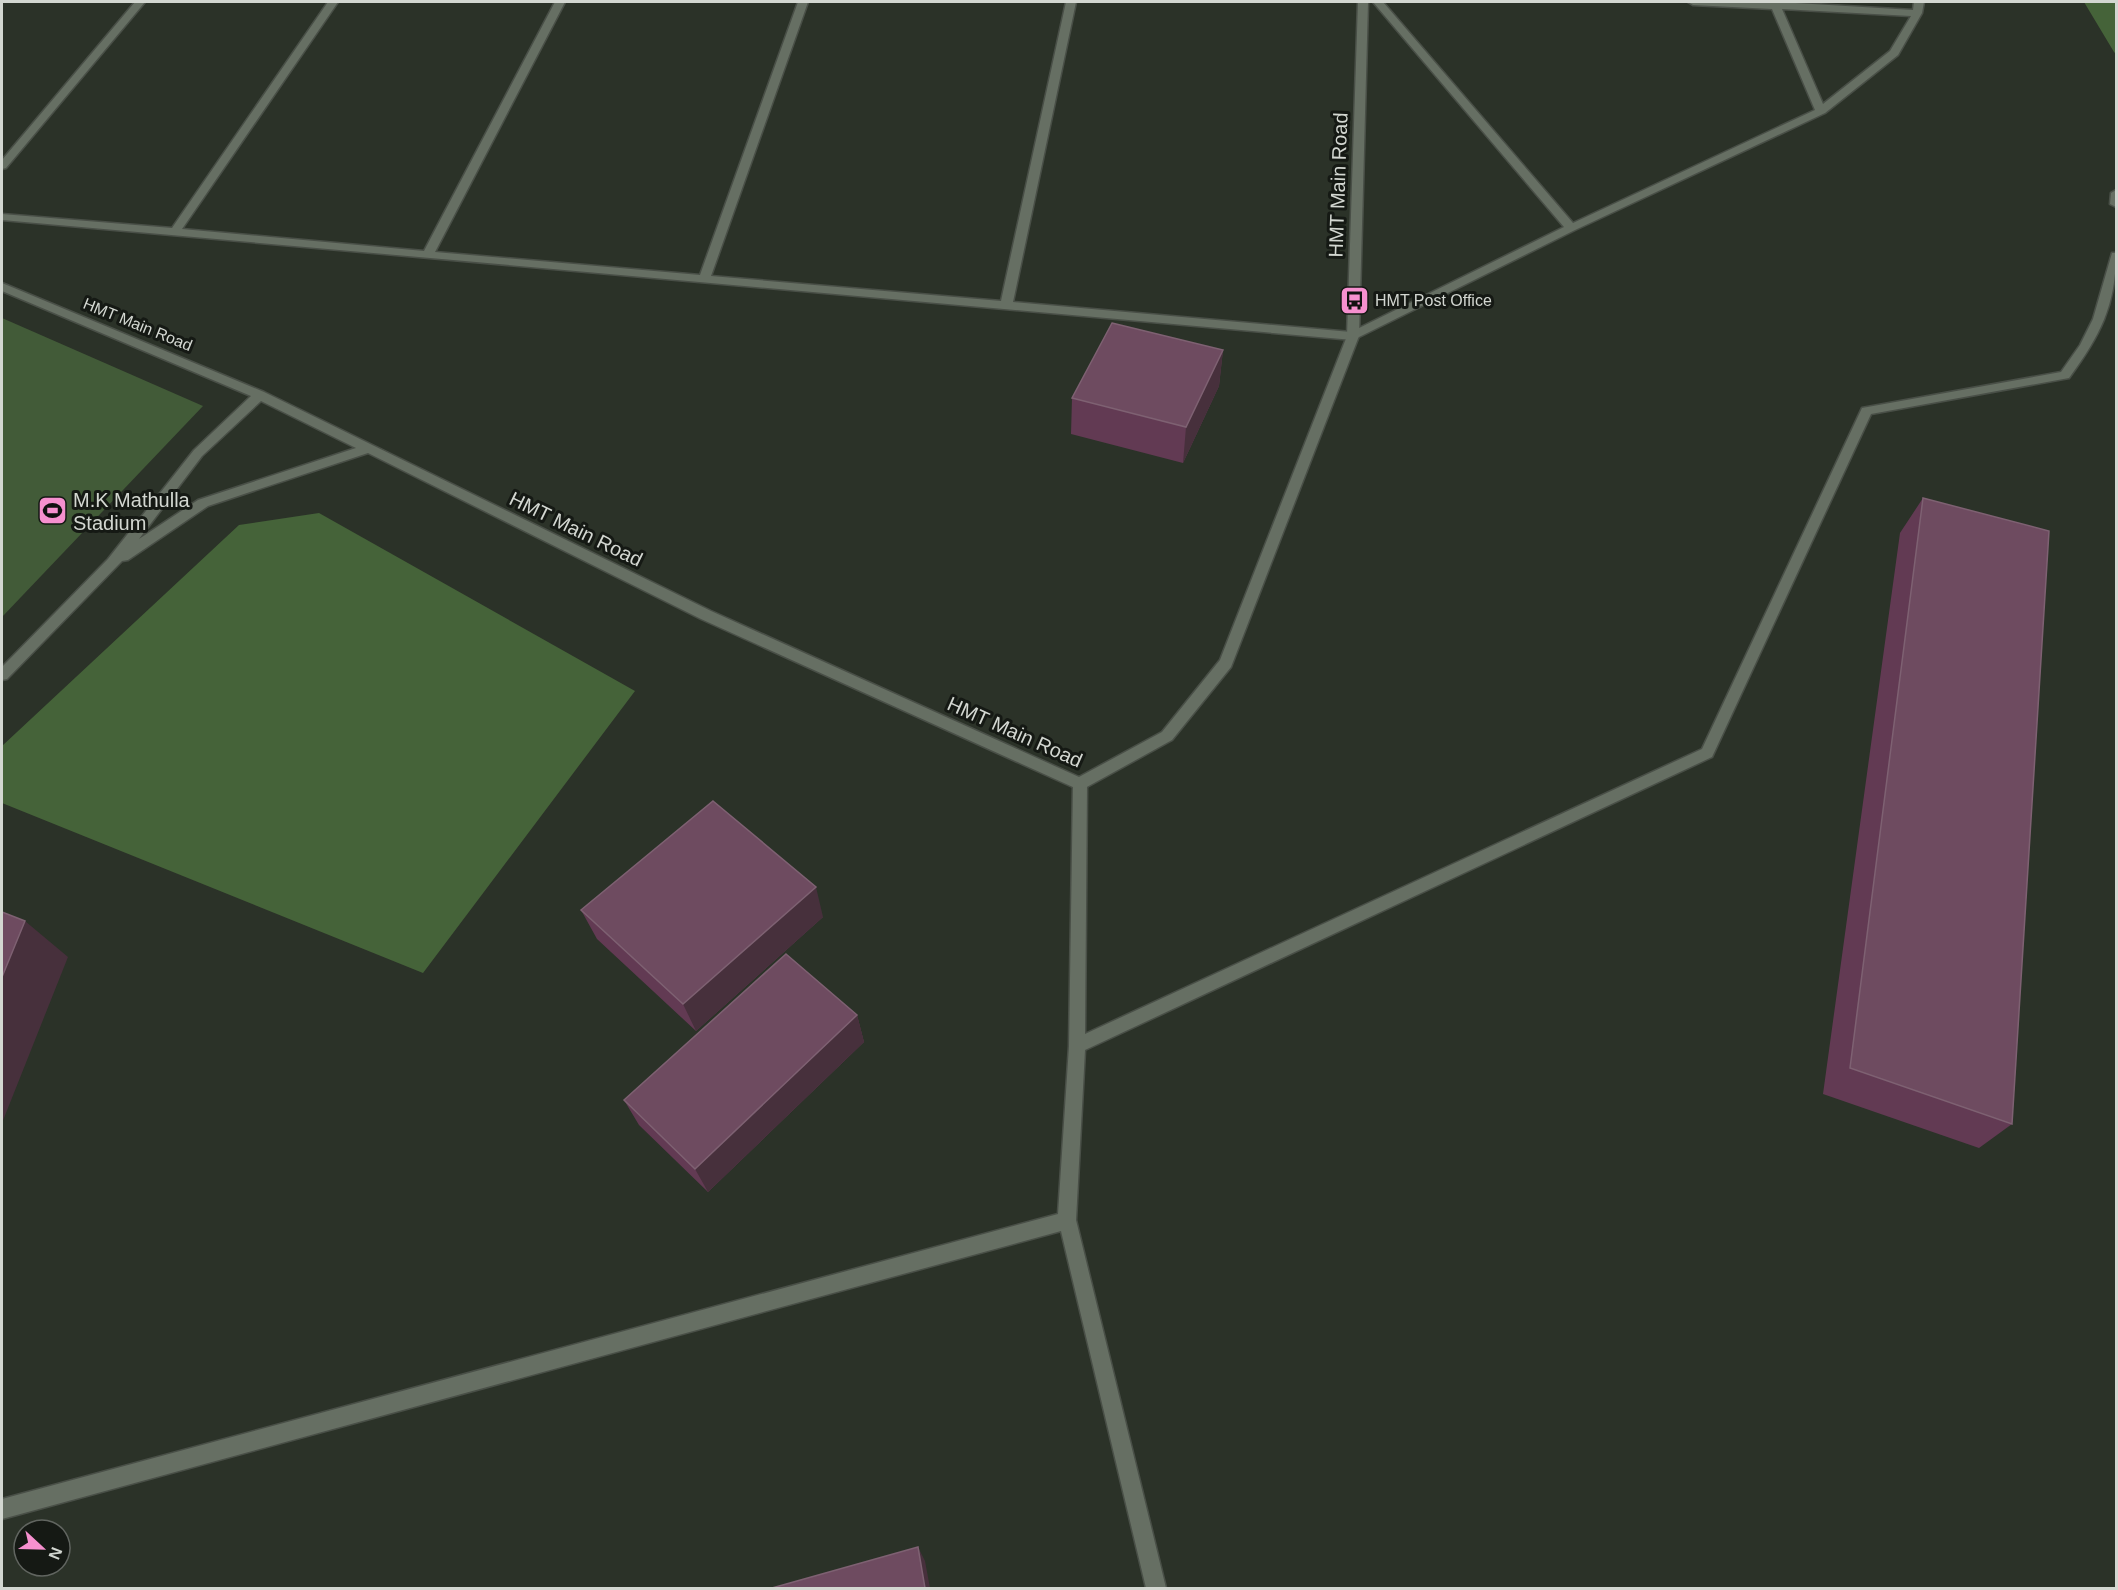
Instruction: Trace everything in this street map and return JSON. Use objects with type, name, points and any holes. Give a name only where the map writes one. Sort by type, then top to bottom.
[{"type":"street","points":[[2,166],[140,2]]},
{"type":"street","points":[[175,232],[333,2]]},
{"type":"street","points":[[428,255],[560,2]]},
{"type":"street","points":[[704,279],[803,2]]},
{"type":"street","points":[[1006,306],[1071,2]]},
{"type":"street","name":"HMT Main Road","points":[[2,287],[260,395],[706,615],[1080,784],[1167,736],[1226,663],[1353,336],[1363,2]]},
{"type":"street","points":[[1378,2],[1571,228]]},
{"type":"street","points":[[2,217],[1353,336],[1571,228],[1821,111],[1894,53],[1918,7],[1693,2]]},
{"type":"street","points":[[1774,4],[1821,111]]},
{"type":"street","points":[[2116,194],[2116,204]]},
{"type":"street","points":[[1077,1046],[1707,753],[1866,411],[2065,375],[2085,349],[2109,300],[2116,256]]},
{"type":"street","points":[[2,675],[113,563],[198,453],[260,395]]},
{"type":"street","points":[[113,563],[203,502],[370,448]]},
{"type":"street","points":[[1080,784],[1077,1046],[1067,1220],[1156,1588]]},
{"type":"street","points":[[2,1509],[1067,1220]]},
{"type":"green space","points":[[2084,2],[2116,2],[2116,54],[2114,52]]},
{"type":"green space","name":"M.K Mathulla Stadium","points":[[2,318],[203,406],[2,617]]},
{"type":"green space","points":[[319,513],[635,691],[423,973],[2,803],[2,746],[239,525]]},
{"type":"building","points":[[1112,323],[1223,350],[1186,427],[1072,398]]},
{"type":"building","points":[[1923,498],[2049,531],[2012,1124],[1850,1068]]},
{"type":"building","points":[[713,801],[816,887],[683,1004],[581,910]]},
{"type":"building","points":[[2,912],[25,921],[2,977]]},
{"type":"building","points":[[786,954],[857,1015],[695,1169],[624,1100]]},
{"type":"building","points":[[918,1547],[925,1588],[772,1588]]},
{"type":"place","name":"HMT Post Office","points":[[1354,300]]},
{"type":"place","name":"M.K Mathulla Stadium","points":[[52,511]]}]
